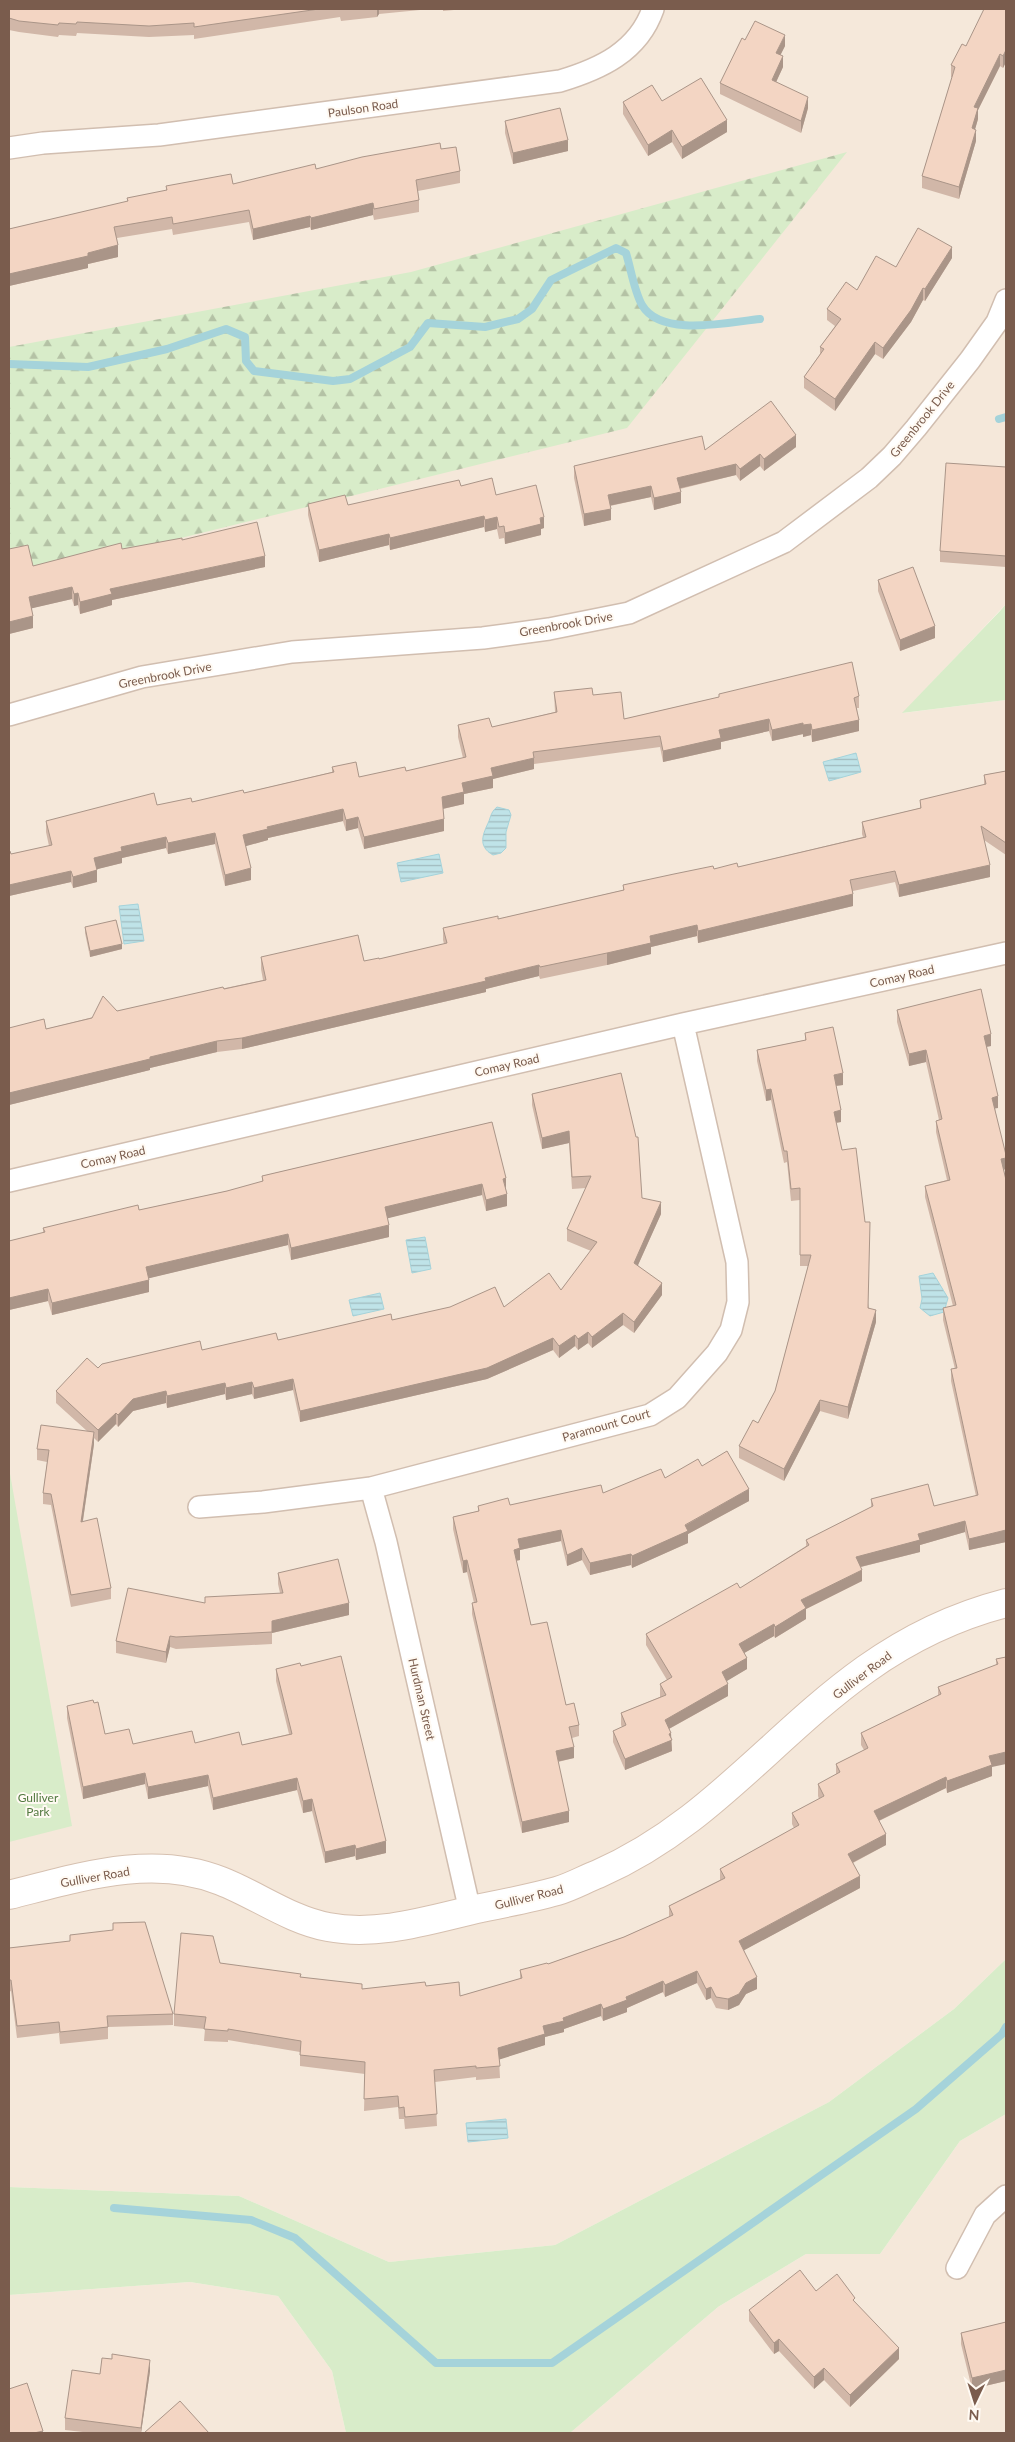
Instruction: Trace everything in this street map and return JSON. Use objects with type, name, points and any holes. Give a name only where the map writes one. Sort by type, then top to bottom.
[{"type":"street","name":"Paulson Road","points":[[9,148],[43,143],[159,135],[560,80],[610,62],[632,43],[649,20],[652,9]]},
{"type":"street","name":"Paulson Road","points":[[9,133],[43,143]]},
{"type":"street","name":"Greenbrook Drive","points":[[9,715],[142,677],[292,652],[482,638],[549,629],[629,613],[784,542],[869,478],[892,456],[916,428],[970,360],[997,322],[1006,300]]},
{"type":"street","name":"Comay Road","points":[[9,1182],[683,1024],[1006,953]]},
{"type":"street","name":"Paramount Court","points":[[199,1507],[263,1502],[371,1488],[650,1415],[677,1398],[717,1352],[731,1330],[738,1302],[737,1262],[683,1024]]},
{"type":"street","name":"Hurdman Street","points":[[371,1488],[386,1542],[470,1911]]},
{"type":"street","name":"Gulliver Road","points":[[9,1895],[110,1871],[152,1868],[198,1873],[222,1881],[278,1910],[328,1927],[379,1930],[559,1890],[613,1867],[658,1843],[696,1816],[865,1670],[896,1649],[950,1621],[1006,1603]]},
{"type":"street","points":[[957,2268],[985,2215],[1006,2196]]},
{"type":"shaded area","points":[[9,9],[1006,9],[1006,604],[903,713],[1006,700],[1006,1959],[954,2009],[829,2102],[555,2245],[389,2262],[239,2196],[9,2187]]},
{"type":"shaded area","points":[[1006,2114],[1006,2433],[570,2433],[718,2307],[806,2254],[880,2254],[960,2141]]},
{"type":"shaded area","points":[[190,2282],[278,2296],[332,2371],[346,2433],[9,2433],[9,2295]]},
{"type":"green space","points":[[847,152],[627,428],[181,538],[9,595],[9,347],[411,272]]},
{"type":"green space","points":[[1006,604],[1006,700],[902,713],[1000,611]]},
{"type":"green space","name":"Gulliver Park","points":[[9,1468],[72,1826],[9,1842]]},
{"type":"green space","points":[[1006,1959],[1006,2114],[960,2141],[880,2254],[806,2254],[718,2307],[570,2433],[346,2433],[332,2371],[278,2296],[190,2282],[9,2295],[9,2187],[239,2196],[389,2262],[555,2245],[829,2102],[954,2009]]},
{"type":"water","points":[[856,753],[861,772],[829,781],[823,762]]},
{"type":"water","points":[[497,807],[509,810],[511,815],[506,832],[506,848],[501,853],[493,855],[485,848],[483,840],[491,815]]},
{"type":"water","points":[[439,854],[443,873],[401,882],[397,863]]},
{"type":"water","points":[[138,904],[144,941],[124,944],[119,906]]},
{"type":"water","points":[[425,1237],[431,1269],[412,1273],[406,1240]]},
{"type":"water","points":[[933,1273],[948,1298],[944,1312],[930,1316],[920,1308],[922,1299],[919,1276]]},
{"type":"water","points":[[380,1293],[384,1309],[353,1316],[349,1300]]},
{"type":"water","points":[[506,2119],[508,2138],[468,2142],[466,2123]]},
{"type":"building","points":[[9,9],[319,9],[194,27],[194,23],[149,26],[77,22],[76,24],[59,23],[58,25],[19,21],[9,18]]},
{"type":"building","points":[[984,9],[1006,10],[1006,50],[1003,56],[1000,54],[974,107],[978,108],[972,128],[976,130],[959,187],[922,176],[955,67],[951,65],[962,44],[966,46]]},
{"type":"building","points":[[755,21],[785,35],[776,53],[783,56],[772,80],[808,97],[801,121],[720,83],[742,38],[745,40]]},
{"type":"building","points":[[701,78],[727,120],[682,147],[672,130],[648,145],[623,102],[652,85],[662,101]]},
{"type":"building","points":[[560,108],[568,140],[513,153],[505,121]]},
{"type":"building","points":[[440,143],[441,149],[456,147],[460,171],[416,180],[419,200],[374,209],[373,203],[311,218],[310,216],[253,229],[249,210],[173,224],[172,217],[114,227],[118,245],[88,253],[88,256],[9,274],[9,229],[128,201],[127,198],[167,190],[166,186],[231,174],[233,184],[315,164],[316,169],[362,157]]},
{"type":"building","points":[[918,228],[952,247],[925,289],[923,288],[911,310],[883,348],[875,342],[835,399],[804,377],[824,349],[820,347],[841,319],[827,309],[846,282],[857,290],[876,256],[896,267]]},
{"type":"building","points":[[771,401],[796,435],[764,459],[760,454],[740,469],[736,464],[677,478],[681,492],[654,498],[651,486],[608,495],[611,509],[584,514],[574,466],[702,436],[705,450]]},
{"type":"building","points":[[946,463],[1006,467],[1006,556],[940,551]]},
{"type":"building","points":[[492,478],[496,495],[536,485],[544,517],[540,518],[541,524],[505,533],[504,526],[499,527],[497,517],[485,520],[484,516],[390,538],[389,534],[319,550],[308,504],[345,495],[348,505],[459,480],[461,486]]},
{"type":"building","points":[[257,522],[265,556],[110,589],[112,594],[80,602],[78,593],[74,594],[72,587],[29,597],[33,616],[9,622],[9,549],[28,545],[33,566],[121,543],[122,549],[182,538],[182,540]]},
{"type":"building","points":[[913,567],[935,626],[900,640],[878,580]]},
{"type":"building","points":[[852,662],[859,696],[854,698],[859,720],[812,730],[811,724],[803,725],[803,723],[772,730],[769,719],[719,730],[721,738],[663,751],[660,736],[533,752],[534,758],[491,768],[493,776],[462,783],[464,792],[442,797],[444,819],[364,837],[358,817],[346,820],[343,809],[267,827],[268,829],[243,835],[251,868],[225,875],[215,833],[168,843],[166,837],[121,847],[122,851],[94,858],[97,870],[73,877],[71,871],[9,885],[9,851],[11,854],[52,845],[46,821],[154,793],[157,805],[191,798],[192,802],[243,790],[244,793],[334,772],[332,767],[356,762],[359,777],[405,767],[406,771],[466,757],[458,725],[489,718],[492,727],[557,712],[554,692],[592,688],[593,695],[621,692],[624,719],[719,697],[719,694]]},
{"type":"building","points":[[1006,771],[1006,843],[981,826],[990,865],[899,885],[895,871],[850,880],[853,894],[698,931],[697,925],[650,936],[651,943],[540,967],[539,965],[485,978],[486,981],[242,1038],[217,1041],[9,1093],[9,1028],[44,1019],[46,1029],[92,1018],[103,996],[117,1011],[223,987],[224,989],[266,980],[261,957],[358,935],[364,961],[447,943],[443,928],[498,916],[498,919],[624,890],[623,885],[674,874],[713,866],[714,869],[737,863],[738,867],[866,837],[862,822],[921,808],[920,800],[986,784],[984,775]]},
{"type":"building","points":[[116,920],[122,944],[90,951],[85,927]]},
{"type":"building","points":[[981,989],[991,1034],[984,1036],[998,1096],[992,1098],[1006,1155],[1006,1158],[1001,1159],[1006,1180],[1006,1530],[969,1539],[965,1521],[918,1534],[920,1540],[856,1557],[862,1570],[801,1600],[806,1608],[775,1627],[774,1624],[739,1644],[747,1658],[722,1672],[728,1684],[665,1720],[672,1740],[625,1759],[613,1731],[626,1725],[621,1713],[666,1695],[660,1684],[672,1677],[646,1634],[737,1583],[740,1588],[809,1545],[806,1540],[873,1506],[871,1499],[928,1484],[934,1506],[978,1495],[951,1369],[957,1368],[943,1308],[956,1305],[925,1186],[950,1180],[936,1121],[942,1119],[926,1050],[909,1054],[897,1010]]},
{"type":"building","points":[[833,1027],[843,1073],[834,1075],[841,1110],[834,1112],[842,1150],[856,1148],[865,1222],[870,1222],[868,1308],[876,1310],[848,1407],[820,1400],[784,1469],[739,1446],[753,1420],[758,1423],[775,1391],[811,1255],[800,1255],[800,1188],[791,1189],[787,1151],[784,1151],[771,1089],[766,1090],[757,1050],[806,1040],[805,1033]]},
{"type":"building","points":[[621,1073],[636,1137],[638,1137],[642,1198],[661,1202],[634,1263],[662,1283],[634,1322],[623,1313],[592,1337],[588,1332],[578,1339],[575,1335],[559,1346],[553,1338],[487,1368],[300,1411],[293,1379],[254,1388],[252,1382],[226,1388],[225,1383],[167,1396],[166,1391],[133,1399],[118,1415],[116,1413],[98,1430],[56,1391],[87,1358],[98,1368],[102,1364],[200,1341],[202,1350],[276,1333],[278,1340],[391,1314],[392,1320],[450,1307],[495,1287],[504,1307],[549,1273],[561,1290],[597,1242],[567,1229],[591,1176],[572,1177],[569,1131],[542,1138],[532,1094]]},
{"type":"building","points":[[492,1122],[506,1178],[503,1179],[507,1194],[486,1200],[482,1184],[385,1207],[389,1225],[291,1248],[288,1234],[146,1267],[149,1280],[52,1303],[48,1289],[9,1298],[9,1241],[45,1232],[43,1228],[138,1205],[139,1210],[227,1191],[263,1181],[262,1176]]},
{"type":"building","points":[[41,1425],[94,1432],[81,1522],[97,1518],[111,1588],[71,1595],[51,1494],[43,1493],[49,1450],[37,1449]]},
{"type":"building","points":[[727,1451],[749,1489],[685,1525],[688,1531],[632,1556],[631,1554],[590,1563],[582,1548],[567,1555],[561,1530],[518,1539],[520,1548],[514,1550],[531,1625],[547,1622],[566,1705],[574,1703],[579,1725],[569,1727],[574,1747],[556,1751],[569,1811],[522,1822],[472,1603],[477,1602],[467,1560],[463,1561],[453,1517],[479,1511],[478,1506],[508,1498],[510,1505],[601,1485],[603,1493],[661,1469],[665,1478],[698,1459],[702,1466]]},
{"type":"building","points":[[338,1559],[349,1603],[272,1621],[272,1632],[170,1636],[166,1652],[116,1641],[128,1588],[205,1603],[205,1597],[283,1593],[278,1573]]},
{"type":"building","points":[[341,1656],[386,1841],[356,1849],[355,1845],[325,1852],[312,1799],[303,1801],[297,1778],[213,1798],[208,1775],[148,1787],[145,1773],[83,1787],[67,1706],[93,1700],[94,1703],[98,1702],[105,1734],[129,1729],[133,1744],[192,1731],[195,1743],[239,1732],[242,1745],[292,1734],[276,1669],[300,1663],[301,1666]]},
{"type":"building","points":[[1006,1657],[1006,1752],[989,1756],[992,1765],[947,1781],[946,1777],[874,1811],[886,1834],[848,1854],[860,1876],[739,1941],[757,1977],[746,1983],[739,1994],[728,1999],[716,1997],[711,1987],[706,1989],[697,1971],[665,1985],[663,1981],[626,1997],[627,2000],[603,2009],[601,2004],[563,2018],[564,2021],[543,2026],[545,2034],[498,2048],[500,2066],[434,2070],[437,2114],[405,2117],[404,2107],[399,2108],[398,2096],[364,2099],[365,2062],[300,2055],[301,2041],[228,2029],[228,2031],[204,2029],[206,2017],[174,2014],[181,1933],[213,1936],[220,1963],[301,1974],[300,1977],[362,1984],[362,1989],[425,1982],[426,1986],[459,1982],[460,1996],[522,1978],[520,1970],[548,1964],[624,1937],[673,1915],[669,1906],[725,1878],[720,1869],[799,1825],[792,1813],[824,1796],[818,1784],[840,1772],[836,1764],[868,1748],[861,1733],[941,1694],[938,1687],[998,1664],[996,1659]]},
{"type":"building","points":[[145,1922],[173,2014],[107,2016],[108,2027],[60,2032],[59,2022],[17,2026],[11,1980],[9,1980],[9,1948],[70,1941],[70,1935],[113,1930],[113,1923]]},
{"type":"building","points":[[800,2270],[816,2291],[837,2274],[855,2298],[853,2300],[899,2348],[850,2395],[824,2368],[814,2377],[779,2339],[774,2343],[749,2310]]},
{"type":"building","points":[[1006,2322],[1006,2370],[972,2378],[961,2333]]},
{"type":"building","points":[[112,2354],[150,2360],[141,2428],[65,2418],[72,2370],[100,2374],[102,2358],[112,2359]]},
{"type":"building","points":[[27,2383],[43,2431],[9,2433],[9,2389]]},
{"type":"building","points":[[180,2401],[209,2433],[144,2433]]},
{"type":"waterway","points":[[9,364],[88,367],[167,349],[226,329],[245,337],[246,361],[254,371],[333,381],[350,379],[410,347],[428,323],[485,327],[518,319],[532,309],[551,280],[616,248],[626,253],[642,305],[651,315],[664,322],[696,326],[760,319]]},
{"type":"waterway","points":[[999,419],[1006,417]]},
{"type":"waterway","points":[[114,2208],[251,2220],[295,2238],[436,2363],[552,2363],[916,2109],[1002,2034],[1006,2027]]}]
